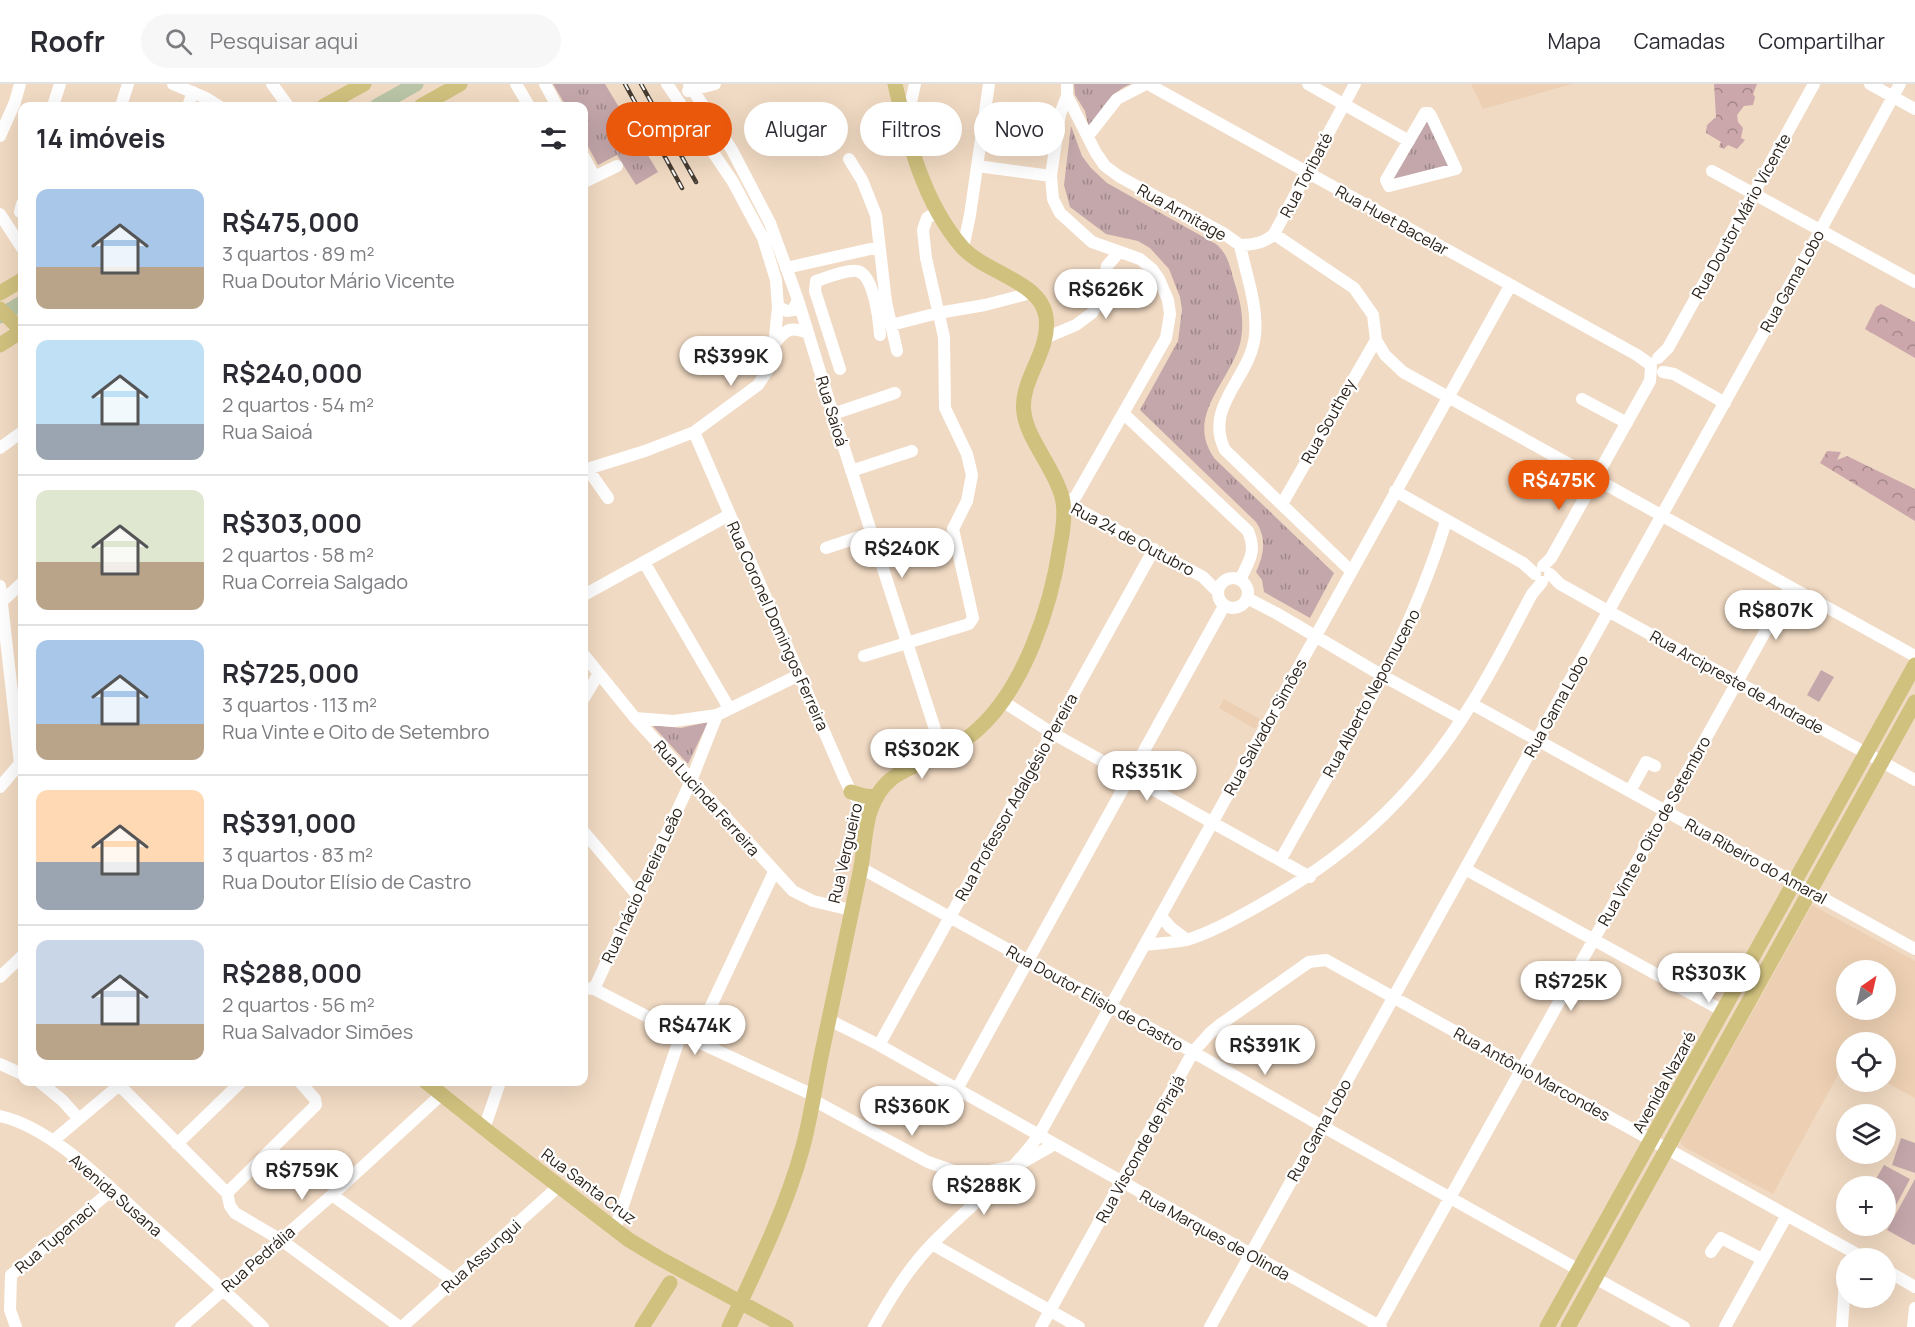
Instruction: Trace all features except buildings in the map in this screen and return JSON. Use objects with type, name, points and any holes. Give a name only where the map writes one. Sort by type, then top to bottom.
[{"type":"main road","points":[[331,102],[364,84]]},
{"type":"main road","points":[[428,102],[460,84]]},
{"type":"main road","points":[[895,84],[899,102]]},
{"type":"main road","points":[[914,156],[937,212],[963,248],[984,265],[1032,291]]},
{"type":"main road","points":[[0,293],[18,282]]},
{"type":"main road","name":"Rua Vergueiro","points":[[729,1327],[792,1184],[803,1146],[861,868],[869,816],[877,797],[885,784],[899,772],[943,754],[979,729],[1002,701],[1029,653],[1046,607],[1057,567],[1063,530],[1063,501],[1054,475],[1033,437],[1024,414],[1025,392],[1045,338],[1044,309],[1032,291]]},
{"type":"main road","points":[[0,309],[18,327]]},
{"type":"main road","points":[[0,345],[18,334]]},
{"type":"main road","name":"Avenida Nazaré","points":[[1548,1327],[1915,665]]},
{"type":"main road","points":[[1568,1327],[1915,702]]},
{"type":"main road","points":[[851,792],[877,797]]},
{"type":"main road","name":"Rua Santa Cruz","points":[[431,1086],[615,1229],[659,1258],[786,1327]]},
{"type":"main road","points":[[659,1258],[670,1284]]},
{"type":"main road","points":[[642,1327],[670,1284],[690,1280],[701,1281]]},
{"type":"street","points":[[0,136],[20,84]]},
{"type":"street","points":[[54,102],[60,84]]},
{"type":"street","points":[[122,102],[128,84]]},
{"type":"street","points":[[173,84],[212,102]]},
{"type":"street","points":[[272,84],[285,102]]},
{"type":"street","points":[[516,84],[527,102]]},
{"type":"street","points":[[545,84],[555,102]]},
{"type":"street","points":[[669,84],[684,91],[691,87],[715,84]]},
{"type":"street","points":[[588,468],[645,451],[694,432],[758,385],[767,371],[774,344],[778,307],[776,280],[763,238],[733,182],[669,84]]},
{"type":"street","points":[[911,102],[915,84]]},
{"type":"street","points":[[963,248],[970,215],[988,84]]},
{"type":"street","points":[[1088,136],[1117,99],[1147,84]]},
{"type":"street","name":"Rua Huet Bacelar","points":[[1147,84],[1162,88],[1308,173],[1725,403]]},
{"type":"street","points":[[1308,84],[1409,141]]},
{"type":"street","name":"Rua Toribaté","points":[[1240,245],[1251,245],[1269,239],[1274,234],[1355,84]]},
{"type":"street","name":"Rua Doutor Mário Vicente","points":[[1145,945],[1187,940],[1257,907],[1310,877],[1350,846],[1389,811],[1419,777],[1472,704],[1594,479],[1659,368],[1814,84]]},
{"type":"street","points":[[1870,84],[1915,109]]},
{"type":"street","name":"Rua Gama Lobo","points":[[1210,1327],[1725,403],[1900,84]]},
{"type":"street","name":"Rua Saioá","points":[[691,87],[732,150],[770,223],[798,300],[943,754]]},
{"type":"street","points":[[1063,501],[1074,499],[1124,414],[1166,338],[1170,314],[1168,300],[1152,269],[1140,259],[1092,242],[1060,213],[1053,199],[1052,176],[1060,114],[1067,90]]},
{"type":"street","name":"Rua Armitage","points":[[1067,90],[1105,166],[1120,177],[1223,233],[1240,245],[1253,298],[1255,337],[1250,356],[1219,417],[1218,429],[1225,450],[1351,571]]},
{"type":"street","points":[[189,102],[193,92]]},
{"type":"street","points":[[1425,113],[1429,113],[1456,170],[1389,186],[1386,180],[1409,141],[1425,113]]},
{"type":"street","points":[[849,159],[871,199],[876,215],[886,302],[897,351]]},
{"type":"street","points":[[977,165],[1052,176]]},
{"type":"street","points":[[589,179],[617,166]]},
{"type":"street","points":[[1712,171],[1915,282]]},
{"type":"street","points":[[864,656],[969,624],[973,618],[953,529],[967,501],[972,475],[967,454],[945,408],[944,337],[926,258],[923,230],[927,218],[937,212]]},
{"type":"street","points":[[0,214],[18,242]]},
{"type":"street","points":[[1274,234],[1354,288],[1373,315],[1376,340],[1386,355],[1403,372],[1915,656]]},
{"type":"street","points":[[786,268],[879,247]]},
{"type":"street","points":[[1045,338],[1076,325],[1092,313],[1100,299],[1107,266],[1119,252]]},
{"type":"street","points":[[810,263],[816,281],[815,291],[840,369]]},
{"type":"street","points":[[816,281],[851,271],[861,272],[866,277],[876,303],[880,335]]},
{"type":"street","name":"Rua Salvador Simões","points":[[874,1327],[897,1287],[933,1244],[1016,1166],[1039,1136],[1510,286]]},
{"type":"street","points":[[891,325],[938,313],[985,305],[1032,291]]},
{"type":"street","points":[[778,307],[788,311],[793,310],[798,300]]},
{"type":"street","points":[[774,344],[786,331],[793,328],[808,333]]},
{"type":"street","name":"Rua Southey","points":[[1282,504],[1376,340]]},
{"type":"street","points":[[833,414],[895,393]]},
{"type":"street","points":[[1582,399],[1627,423]]},
{"type":"street","points":[[1124,414],[1248,531],[1254,544],[1240,580]]},
{"type":"street","name":"Rua Coronel Domingos Ferreira","points":[[694,432],[851,792],[869,816]]},
{"type":"street","points":[[0,448],[18,435]]},
{"type":"street","points":[[851,471],[912,451]]},
{"type":"street","points":[[588,473],[608,498]]},
{"type":"street","points":[[1395,491],[1446,521],[1543,572]]},
{"type":"street","name":"Rua 24 de Outubro","points":[[1063,501],[1221,586]]},
{"type":"street","points":[[588,594],[729,515]]},
{"type":"street","name":"Rua Alberto Nepomuceno","points":[[1281,859],[1383,676],[1426,583],[1446,521]]},
{"type":"street","points":[[826,548],[871,533]]},
{"type":"street","name":"Rua Professor Adalgésio Pereira","points":[[879,1045],[1154,549]]},
{"type":"street","points":[[644,562],[729,708]]},
{"type":"street","name":"Rua Arcipreste de Andrade","points":[[1543,572],[1608,611],[1915,780]]},
{"type":"street","points":[[1229,578],[1240,580],[1247,588],[1247,598],[1237,608],[1224,606],[1218,597],[1221,586],[1229,578]]},
{"type":"street","points":[[0,586],[18,738]]},
{"type":"street","points":[[1,602],[18,587]]},
{"type":"street","name":"Rua Vinte e Oito de Setembro","points":[[1380,1327],[1790,587]]},
{"type":"street","points":[[1247,598],[1462,719]]},
{"type":"street","points":[[957,1089],[1224,606]]},
{"type":"street","name":"Rua Lucinda Ferreira","points":[[588,661],[691,781],[793,891],[803,898],[851,910]]},
{"type":"street","points":[[588,691],[598,675]]},
{"type":"street","points":[[635,718],[674,721],[717,715],[799,675]]},
{"type":"street","points":[[1002,701],[1052,733],[1310,877]]},
{"type":"street","name":"Rua Ribeiro do Amaral","points":[[1472,704],[1915,949]]},
{"type":"street","name":"Rua Inácio Pereira Leão","points":[[588,985],[637,895],[691,781],[717,715]]},
{"type":"street","points":[[1630,791],[1646,762],[1654,766]]},
{"type":"street","points":[[0,787],[18,766]]},
{"type":"street","points":[[588,837],[637,895]]},
{"type":"street","name":"Rua Doutor Elísio de Castro","points":[[861,868],[1579,1270]]},
{"type":"street","points":[[1465,869],[1723,1011]]},
{"type":"street","points":[[695,1040],[774,872]]},
{"type":"street","points":[[1161,916],[1170,927],[1187,940]]},
{"type":"street","points":[[0,977],[18,960]]},
{"type":"street","name":"Rua Antônio Marcondes","points":[[1326,960],[1787,1215],[1838,1248]]},
{"type":"street","name":"Rua Visconde de Pirajá","points":[[1041,1327],[1193,1052],[1221,1024],[1309,962],[1326,960]]},
{"type":"street","points":[[588,988],[813,1097],[928,1162],[954,1171],[984,1172],[1016,1166]]},
{"type":"street","name":"Rua Marques de Olinda","points":[[829,1020],[879,1045],[1380,1327]]},
{"type":"street","points":[[615,1229],[681,1034]]},
{"type":"street","points":[[0,1064],[18,1072]]},
{"type":"street","points":[[45,1086],[63,1101],[79,1119]]},
{"type":"street","points":[[54,1140],[116,1086]]},
{"type":"street","points":[[122,1086],[227,1193],[230,1206],[235,1213],[281,1240],[401,1327]]},
{"type":"street","points":[[177,1144],[237,1086]]},
{"type":"street","points":[[227,1193],[316,1105],[315,1099],[304,1086]]},
{"type":"street","points":[[484,1129],[499,1086]]},
{"type":"street","name":"Rua Pedrália","points":[[181,1327],[332,1195],[442,1094]]},
{"type":"street","name":"Avenida Susana","points":[[0,1116],[22,1122],[54,1140],[263,1327]]},
{"type":"street","name":"Rua Salvador Simões","points":[[1016,1166],[1055,1144]]},
{"type":"street","points":[[984,1172],[991,1178],[994,1186]]},
{"type":"street","name":"Rua Assungui","points":[[401,1327],[559,1186]]},
{"type":"street","name":"Rua Tupanaci","points":[[16,1327],[10,1310],[11,1275],[112,1190]]},
{"type":"street","points":[[332,1195],[454,1281]]},
{"type":"street","points":[[1725,1327],[1787,1215]]},
{"type":"street","points":[[1711,1252],[1721,1238],[1762,1259]]},
{"type":"street","points":[[933,1244],[1079,1327]]},
{"type":"street","points":[[1896,1276],[1915,1287]]},
{"type":"street","points":[[1594,1278],[1684,1327]]},
{"type":"street","points":[[1842,1327],[1843,1308]]},
{"type":"street","points":[[1913,1327],[1915,1308]]},
{"type":"shaded area","points":[[1471,84],[1572,84],[1483,109]]},
{"type":"shaded area","points":[[1224,699],[1260,719],[1255,729],[1219,708]]},
{"type":"shaded area","points":[[1812,905],[1915,961],[1915,1098],[1896,1088],[1896,1032],[1836,1032],[1836,1078],[1773,1194],[1684,1147],[1680,1142]]},
{"type":"green space","points":[[553,84],[605,84],[616,102],[606,102],[606,156],[615,156],[598,165],[588,146],[588,102],[564,102]]},
{"type":"green space","points":[[1074,84],[1131,84],[1112,97],[1089,128],[1085,111],[1075,95]]},
{"type":"green space","points":[[1714,84],[1757,84],[1753,94],[1755,97],[1753,105],[1744,106],[1737,115],[1738,122],[1743,128],[1741,138],[1745,140],[1737,149],[1728,145],[1724,149],[1719,147],[1721,142],[1706,133],[1707,125],[1716,117]]},
{"type":"green space","points":[[1427,115],[1454,169],[1388,184]]},
{"type":"green space","points":[[1071,126],[1082,156],[1107,183],[1216,244],[1226,256],[1240,304],[1241,336],[1234,358],[1206,414],[1204,429],[1207,444],[1215,459],[1334,573],[1310,618],[1264,592],[1262,580],[1256,572],[1261,559],[1263,540],[1256,522],[1140,410],[1178,341],[1182,310],[1180,297],[1169,269],[1150,248],[1138,241],[1106,234],[1070,207],[1064,185]]},
{"type":"green space","points":[[618,156],[648,156],[658,172],[636,185]]},
{"type":"green space","points":[[1881,304],[1915,322],[1915,358],[1865,329],[1876,307]]},
{"type":"green space","points":[[1827,451],[1841,452],[1837,460],[1847,456],[1915,489],[1915,521],[1820,463]]},
{"type":"green space","points":[[1821,670],[1834,677],[1819,702],[1807,695]]},
{"type":"green space","points":[[708,722],[688,764],[652,725],[681,728]]},
{"type":"green space","points":[[1901,1138],[1915,1143],[1915,1173],[1892,1165],[1896,1164],[1896,1153]]},
{"type":"green space","points":[[1884,1165],[1910,1179],[1896,1205],[1896,1176],[1878,1176]]},
{"type":"green space","points":[[1915,1179],[1914,1245],[1896,1235],[1896,1214]]},
{"type":"waterway","points":[[384,102],[416,84]]},
{"type":"waterway","points":[[0,316],[18,305]]},
{"type":"railway","points":[[625,84],[682,188]]},
{"type":"railway","points":[[641,84],[696,182]]}]
